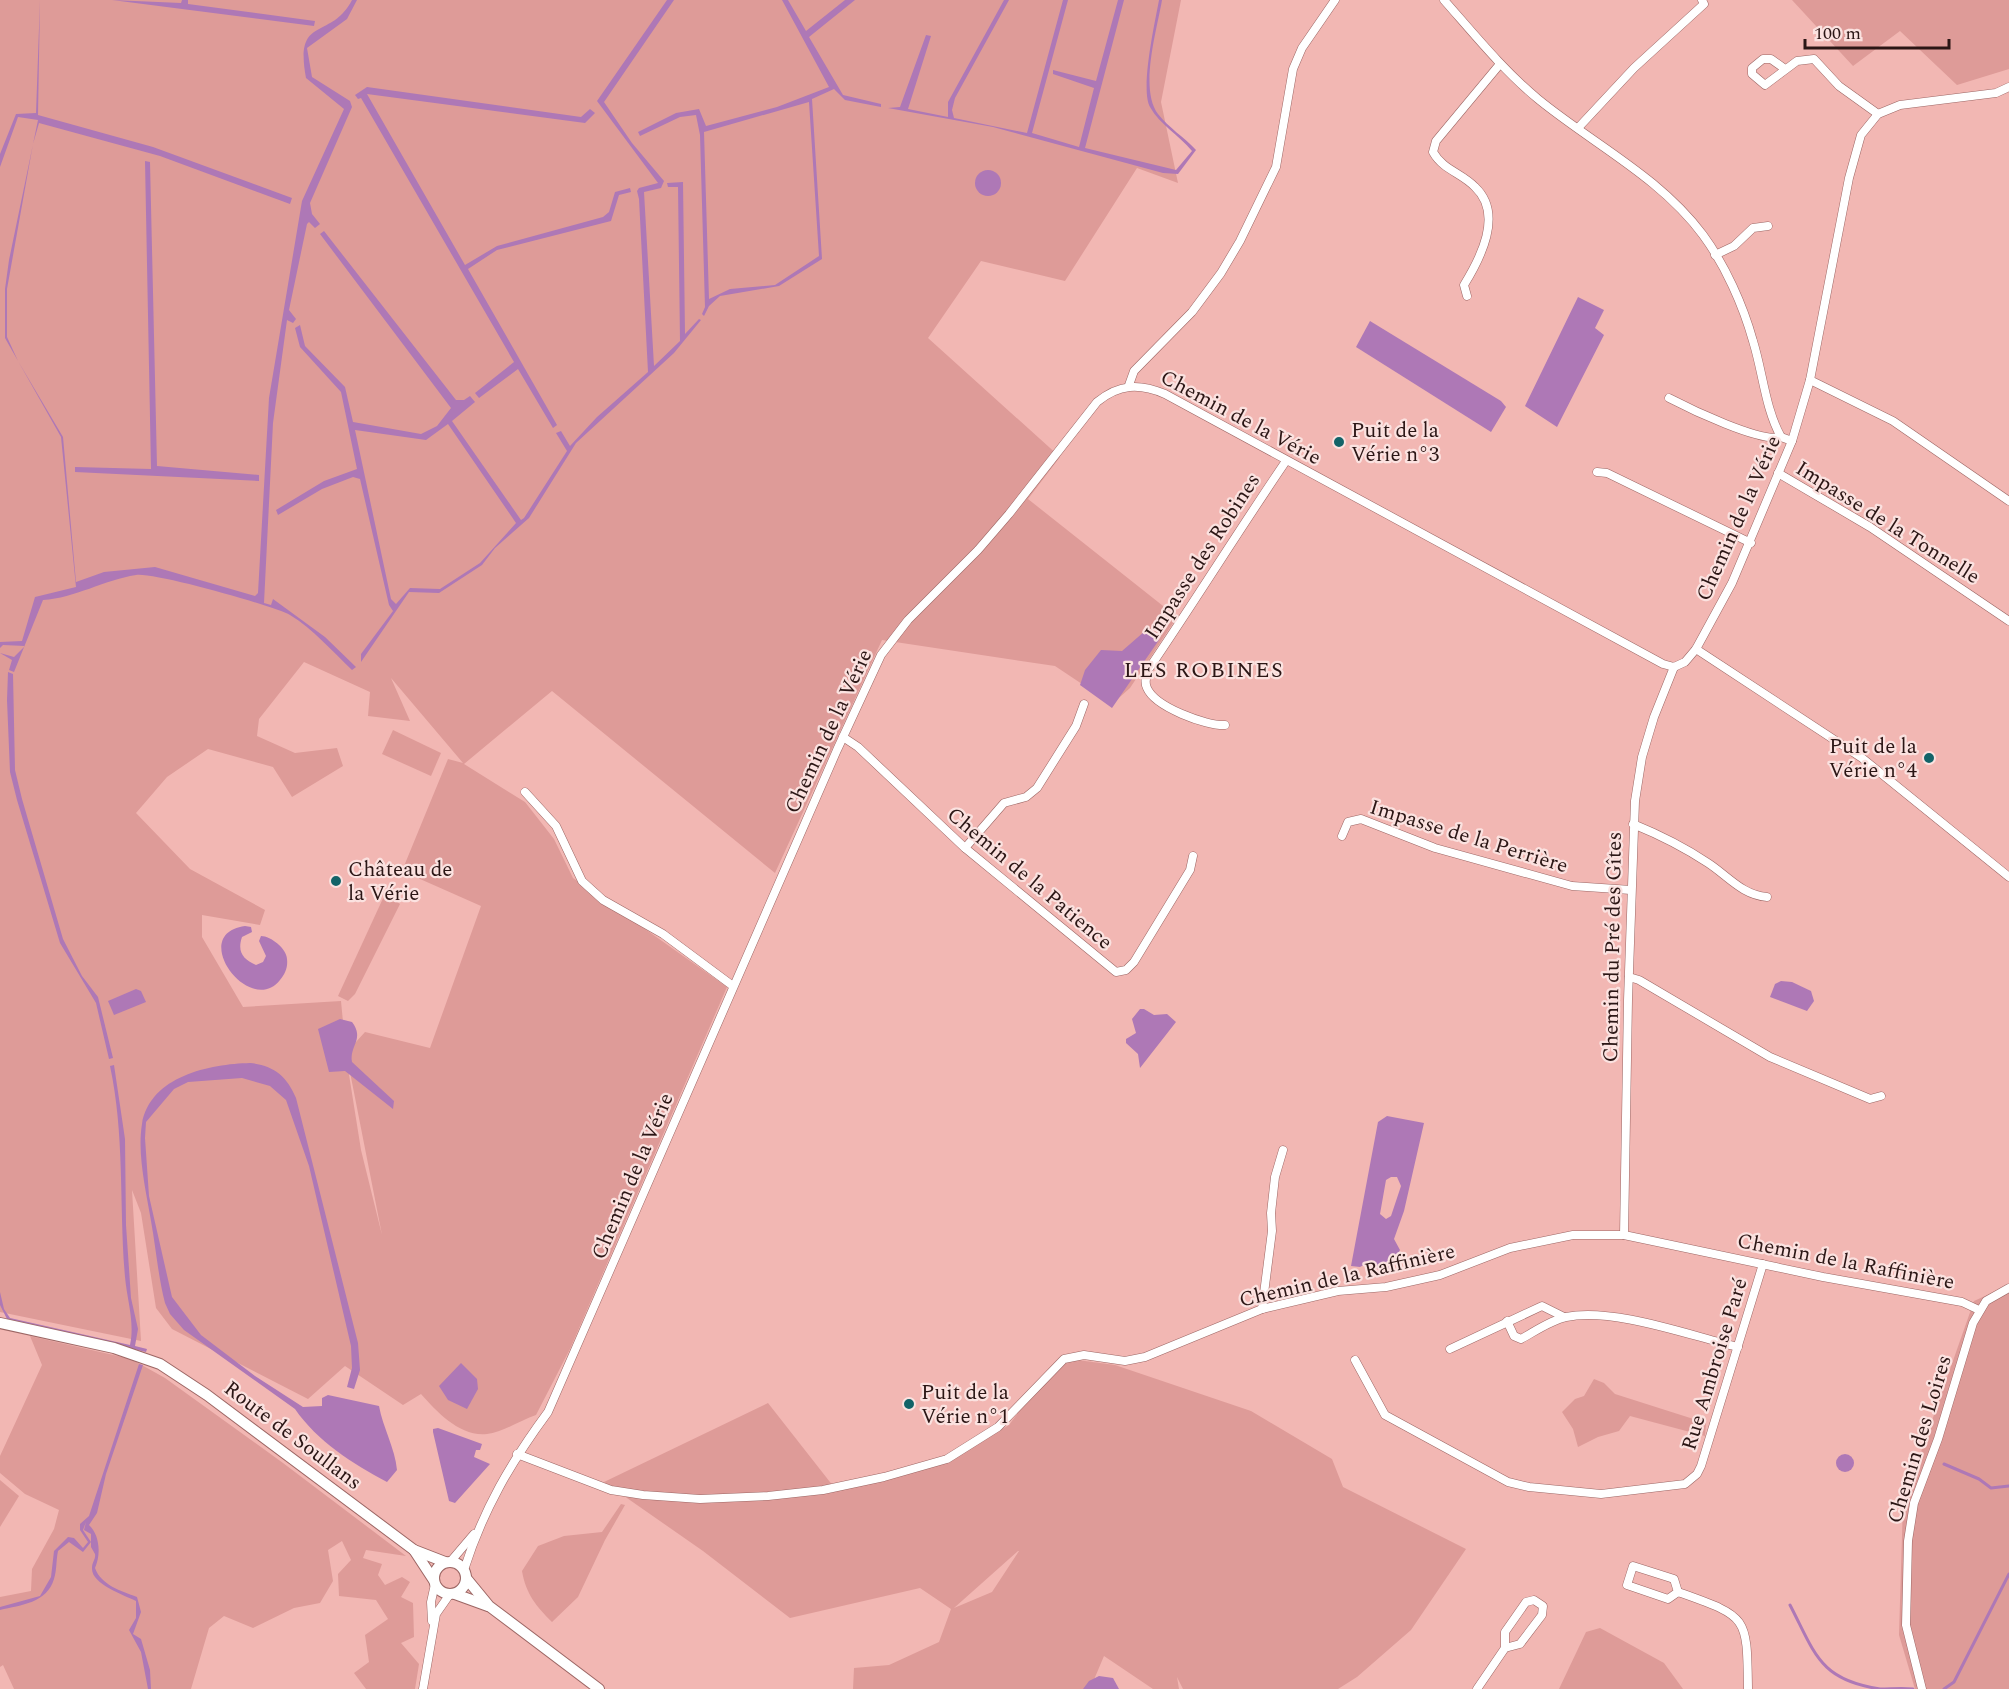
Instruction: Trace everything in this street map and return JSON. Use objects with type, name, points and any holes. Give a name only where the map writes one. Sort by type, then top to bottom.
[{"type":"main road","name":"Route de Soullans","points":[[0,1323],[114,1347],[145,1358],[190,1383],[414,1550],[448,1562]]},
{"type":"main road","name":"Route de Soullans","points":[[414,1550],[434,1581]]},
{"type":"main road","points":[[489,1606],[441,1592],[434,1581],[436,1569],[448,1562],[465,1574],[489,1606],[599,1689]]},
{"type":"main road","points":[[452,1594],[463,1588],[465,1574]]},
{"type":"street","points":[[1129,385],[1134,371],[1192,312],[1221,273],[1240,241],[1276,166],[1293,69],[1302,48],[1335,0]]},
{"type":"street","points":[[1444,0],[1500,64],[1539,100],[1657,186],[1703,235],[1740,304],[1753,340],[1772,421],[1781,437]]},
{"type":"street","points":[[1578,128],[1634,68],[1704,4],[1702,0]]},
{"type":"street","points":[[1785,69],[1797,60],[1814,58],[1839,86],[1878,114],[1900,105],[1996,93],[2009,87]]},
{"type":"street","points":[[1467,296],[1464,285],[1479,260],[1488,236],[1483,196],[1475,186],[1438,162],[1433,152],[1436,141],[1500,64]]},
{"type":"street","name":"Chemin de la Vérie","points":[[465,1574],[477,1530],[495,1491],[548,1412],[733,986],[881,655],[908,620],[978,550],[1097,402],[1109,392],[1129,385],[1165,394],[1653,658],[1674,667],[1684,662],[1696,648],[1751,543],[1792,441],[1810,380],[1854,154],[1861,135],[1878,114]]},
{"type":"street","points":[[1715,255],[1734,246],[1753,228],[1768,225]]},
{"type":"street","points":[[1810,380],[1893,421],[2009,501]]},
{"type":"street","points":[[1669,398],[1696,412],[1760,436],[1772,440],[1781,437],[1792,441]]},
{"type":"street","name":"Impasse des Robines","points":[[1225,725],[1208,724],[1196,720],[1159,700],[1149,692],[1145,678],[1148,670],[1206,585],[1222,554],[1286,461]]},
{"type":"street","points":[[1597,472],[1608,473],[1751,543]]},
{"type":"street","name":"Impasse de la Tonnelle","points":[[1778,473],[1870,527],[2009,621]]},
{"type":"street","points":[[1696,648],[1862,758],[2009,878]]},
{"type":"street","name":"Chemin du Pré des Gîtes","points":[[1624,1235],[1633,825],[1642,758],[1654,717],[1674,667]]},
{"type":"street","points":[[965,848],[1004,803],[1026,797],[1037,788],[1076,726],[1084,704]]},
{"type":"street","name":"Chemin de la Patience","points":[[843,737],[858,747],[965,848],[1116,972],[1126,970],[1134,962],[1190,870],[1193,856]]},
{"type":"street","points":[[525,792],[556,826],[582,881],[603,900],[663,934],[733,986]]},
{"type":"street","name":"Impasse de la Perrière","points":[[1342,836],[1348,822],[1361,819],[1436,849],[1508,870],[1572,886],[1631,890]]},
{"type":"street","points":[[1633,825],[1663,836],[1709,863],[1752,896],[1767,897]]},
{"type":"street","points":[[1629,977],[1639,980],[1770,1058],[1870,1099],[1881,1096]]},
{"type":"street","points":[[1262,1309],[1272,1231],[1271,1213],[1275,1177],[1283,1150]]},
{"type":"street","name":"Chemin de la Raffinière","points":[[517,1455],[611,1490],[643,1495],[700,1499],[768,1497],[823,1490],[884,1477],[947,1459],[998,1427],[1064,1359],[1084,1355],[1125,1361],[1145,1357],[1262,1309],[1338,1291],[1386,1287],[1440,1275],[1510,1248],[1544,1239],[1573,1235],[1624,1235],[1962,1302],[1979,1310]]},
{"type":"street","name":"Rue Ambroise Paré","points":[[1355,1360],[1385,1415],[1493,1475],[1529,1487],[1601,1494],[1677,1486],[1685,1484],[1697,1474],[1763,1264]]},
{"type":"street","points":[[1979,1310],[1986,1301],[2009,1288]]},
{"type":"street","points":[[1450,1348],[1542,1306],[1564,1317]]},
{"type":"street","name":"Chemin des Loires","points":[[1922,1689],[1906,1625],[1908,1541],[1914,1503],[1938,1439],[1979,1310]]},
{"type":"street","points":[[1507,1322],[1514,1336],[1521,1339],[1564,1317],[1590,1314],[1617,1317],[1738,1347]]},
{"type":"street","name":"Chemin de la Vérie","points":[[448,1562],[477,1530]]},
{"type":"street","points":[[1633,1566],[1674,1579],[1678,1592],[1668,1599],[1627,1585],[1633,1566]]},
{"type":"street","points":[[433,1632],[431,1602],[434,1581]]},
{"type":"street","points":[[1678,1592],[1726,1609],[1742,1623],[1748,1640],[1748,1689]]},
{"type":"street","points":[[423,1689],[436,1614],[452,1594]]},
{"type":"street","points":[[1477,1689],[1505,1648],[1504,1632],[1526,1602],[1534,1600],[1543,1606],[1542,1615],[1520,1644],[1512,1648],[1505,1648]]},
{"type":"shaded area","points":[[0,0],[1181,0],[1161,102],[1178,183],[1137,168],[1065,281],[981,261],[928,338],[1060,457],[1028,499],[1177,617],[1130,688],[1112,704],[1055,666],[882,640],[775,873],[552,691],[464,764],[525,802],[554,839],[573,878],[727,987],[570,1349],[536,1415],[493,1433],[468,1432],[450,1422],[421,1394],[403,1405],[345,1366],[308,1399],[172,1329],[156,1308],[141,1213],[132,1190],[141,1341],[0,1312]],"holes":[[[304,662],[370,692],[368,716],[410,721],[391,678],[463,763],[448,759],[402,871],[481,906],[430,1048],[365,1032],[346,1053],[341,1001],[243,1007],[202,937],[202,915],[260,925],[265,910],[190,869],[136,813],[167,777],[208,749],[273,767],[292,797],[343,766],[337,748],[295,753],[257,736],[259,719]],[[348,1062],[382,1235],[361,1150]]]},
{"type":"shaded area","points":[[40,0],[38,115],[153,147],[292,198],[290,204],[160,156],[39,123],[33,144],[38,120],[18,117],[0,167],[0,154],[16,114],[36,113]]},
{"type":"shaded area","points":[[112,0],[181,3],[182,0],[188,0],[188,4],[315,21],[314,26]]},
{"type":"shaded area","points":[[352,0],[357,0],[347,19],[307,48],[312,77],[350,101],[352,107],[310,203],[312,214],[320,224],[315,228],[309,222],[307,224],[289,310],[296,319],[293,323],[287,320],[273,423],[264,603],[271,605],[273,599],[325,637],[356,667],[352,670],[290,615],[214,590],[147,575],[124,577],[67,596],[43,600],[24,646],[3,645],[0,648],[0,642],[22,641],[35,597],[76,587],[61,437],[18,361],[63,437],[76,582],[104,572],[155,567],[255,596],[258,593],[269,398],[302,201],[344,109],[306,78],[305,45],[310,36],[344,12]]},
{"type":"shaded area","points":[[667,0],[674,0],[604,102],[632,143],[664,181],[661,188],[644,192],[654,366],[680,341],[678,187],[668,187],[667,183],[683,182],[685,334],[699,319],[701,320],[674,353],[576,443],[529,518],[495,548],[482,565],[439,593],[409,592],[361,662],[361,654],[393,611],[389,605],[360,479],[353,477],[322,489],[278,515],[276,510],[324,481],[357,469],[341,392],[300,347],[295,328],[300,325],[305,346],[345,387],[353,422],[421,434],[437,426],[451,408],[320,234],[324,231],[456,400],[464,400],[470,396],[475,402],[452,421],[521,520],[567,451],[556,433],[561,431],[570,446],[597,417],[648,372],[637,191],[639,188],[658,183],[597,101]],"holes":[[[448,424],[516,523],[480,563],[440,589],[410,588],[396,604],[391,599],[355,430],[426,440]]]},
{"type":"shaded area","points":[[782,0],[788,0],[806,31],[845,0],[855,0],[809,37],[843,95],[881,104],[881,107],[845,100],[834,89],[812,99],[822,259],[779,286],[720,296],[709,306],[704,316],[702,314],[705,307],[700,135],[696,115],[680,117],[640,136],[638,132],[676,113],[699,109],[706,126],[777,107],[829,87]],"holes":[[[809,102],[819,256],[775,285],[730,289],[709,299],[704,132]]]},
{"type":"shaded area","points":[[1004,0],[1009,0],[955,98],[952,110],[954,118],[1027,133],[1063,0],[1068,0],[1032,133],[1079,147],[1094,88],[1053,74],[1053,70],[1096,81],[1118,0],[1124,0],[1085,148],[1176,170],[1192,151],[1159,119],[1150,107],[1147,98],[1149,55],[1159,0],[1162,0],[1151,59],[1150,90],[1158,114],[1196,150],[1178,174],[1163,173],[993,127],[888,108],[900,107],[926,35],[931,36],[908,109],[948,117],[948,102]]},
{"type":"shaded area","points":[[1792,0],[2009,0],[2009,69],[1957,85],[1900,31],[1853,66]]},
{"type":"shaded area","points":[[367,87],[581,117],[590,109],[595,113],[585,123],[367,94],[465,265],[497,246],[603,217],[609,212],[615,192],[630,188],[631,192],[619,195],[611,221],[497,250],[468,269],[557,425],[553,428],[518,369],[479,398],[475,393],[514,362],[361,98],[358,99],[355,95]]},
{"type":"shaded area","points":[[33,145],[7,289],[7,337],[18,361],[5,338],[5,289]]},
{"type":"shaded area","points":[[145,161],[150,162],[157,466],[259,475],[259,481],[75,472],[75,467],[151,469]]},
{"type":"shaded area","points":[[988,170],[997,174],[1001,183],[997,192],[988,196],[979,192],[975,183],[979,174]]},
{"type":"shaded area","points":[[1578,297],[1604,310],[1595,328],[1604,335],[1557,427],[1525,406]]},
{"type":"shaded area","points":[[1370,321],[1501,401],[1506,407],[1491,432],[1356,347]]},
{"type":"shaded area","points":[[1145,631],[1159,640],[1112,708],[1080,685],[1085,670],[1101,650],[1122,651]]},
{"type":"shaded area","points":[[24,647],[14,672],[9,670],[12,660],[0,653],[14,657]]},
{"type":"shaded area","points":[[8,672],[13,674],[15,770],[22,799],[63,939],[82,976],[98,997],[113,1058],[109,1059],[96,1003],[60,943],[17,800],[10,772]]},
{"type":"shaded area","points":[[393,730],[441,753],[431,776],[382,754]]},
{"type":"shaded area","points":[[385,894],[400,904],[355,994],[348,1001],[338,996]]},
{"type":"shaded area","points":[[245,926],[251,927],[252,932],[242,937],[240,947],[242,954],[248,960],[256,965],[263,962],[266,956],[259,941],[261,936],[278,944],[286,955],[285,973],[268,989],[254,989],[240,982],[229,970],[223,957],[222,943],[229,932]]},
{"type":"shaded area","points":[[1781,981],[1792,982],[1811,991],[1814,1001],[1807,1011],[1770,997],[1775,984]]},
{"type":"shaded area","points":[[136,989],[141,991],[146,1002],[114,1015],[108,1001]]},
{"type":"shaded area","points":[[1140,1009],[1154,1015],[1167,1014],[1176,1022],[1140,1068],[1138,1054],[1126,1043],[1126,1039],[1136,1033],[1132,1019]]},
{"type":"shaded area","points":[[340,1019],[352,1022],[356,1028],[357,1038],[352,1062],[394,1101],[393,1109],[345,1071],[329,1072],[318,1029]]},
{"type":"shaded area","points":[[250,1063],[266,1066],[278,1073],[284,1078],[296,1098],[358,1343],[360,1370],[354,1389],[347,1387],[352,1368],[351,1346],[309,1166],[286,1100],[270,1086],[242,1078],[188,1082],[174,1089],[146,1122],[149,1196],[172,1297],[201,1335],[255,1376],[303,1407],[322,1406],[322,1398],[328,1395],[379,1406],[397,1470],[387,1482],[336,1451],[304,1421],[295,1409],[184,1330],[170,1314],[165,1303],[141,1160],[142,1124],[147,1108],[157,1094],[184,1076],[217,1066]]},
{"type":"shaded area","points":[[114,1065],[125,1139],[126,1225],[131,1298],[138,1329],[135,1346],[147,1349],[146,1352],[7,1319],[0,1305],[0,1292],[4,1309],[10,1318],[130,1345],[132,1328],[123,1250],[120,1145],[110,1066]]},
{"type":"shaded area","points":[[1387,1116],[1424,1123],[1404,1211],[1394,1239],[1400,1250],[1388,1271],[1380,1270],[1367,1263],[1360,1267],[1351,1266],[1378,1122]],"holes":[[[1397,1177],[1401,1186],[1391,1216],[1386,1219],[1380,1214],[1386,1180]]]},
{"type":"shaded area","points":[[2009,1285],[2009,1689],[1915,1689],[1899,1635],[1903,1503],[1974,1301]]},
{"type":"shaded area","points":[[30,1336],[131,1359],[165,1378],[406,1556],[366,1550],[363,1558],[382,1564],[378,1575],[385,1585],[402,1577],[410,1582],[401,1597],[413,1603],[414,1637],[401,1643],[419,1664],[415,1689],[366,1689],[354,1673],[369,1662],[365,1635],[388,1619],[376,1600],[339,1596],[338,1574],[351,1560],[342,1541],[328,1550],[333,1581],[320,1603],[294,1608],[253,1628],[224,1616],[209,1628],[191,1689],[14,1689],[3,1665],[0,1667],[0,1597],[31,1591],[32,1569],[54,1529],[59,1510],[25,1494],[0,1473],[0,1456],[42,1365]]},
{"type":"shaded area","points":[[1070,1359],[1115,1365],[1251,1411],[1332,1459],[1343,1487],[1466,1549],[1411,1630],[1357,1677],[1338,1689],[1183,1689],[1177,1677],[1179,1689],[1153,1689],[1104,1656],[1090,1689],[853,1689],[854,1668],[889,1665],[939,1642],[951,1609],[920,1588],[790,1618],[703,1551],[604,1482],[768,1403],[837,1491],[946,1462],[1009,1425],[1044,1377]],"holes":[[[1019,1551],[992,1592],[954,1608]]]},
{"type":"shaded area","points":[[461,1363],[477,1379],[478,1389],[467,1409],[448,1400],[439,1386]]},
{"type":"shaded area","points":[[139,1364],[143,1365],[106,1474],[97,1513],[89,1525],[93,1529],[98,1545],[95,1568],[98,1574],[112,1587],[137,1597],[141,1612],[133,1634],[141,1639],[150,1670],[151,1689],[148,1689],[141,1652],[129,1630],[136,1618],[136,1601],[102,1584],[93,1574],[95,1554],[91,1542],[83,1552],[69,1542],[58,1551],[54,1579],[46,1593],[32,1602],[0,1610],[0,1607],[40,1596],[51,1577],[54,1551],[68,1537],[74,1538],[83,1548],[88,1542],[80,1530],[80,1524],[89,1516]],"holes":[[[86,1522],[84,1530],[91,1534],[91,1542],[83,1530]]]},
{"type":"shaded area","points":[[1594,1379],[1604,1383],[1615,1394],[1706,1423],[1705,1436],[1630,1416],[1619,1431],[1598,1437],[1578,1447],[1573,1429],[1562,1412],[1575,1399],[1584,1396]]},
{"type":"shaded area","points":[[438,1428],[482,1444],[480,1450],[476,1450],[474,1457],[490,1464],[455,1503],[449,1501],[433,1432],[433,1429]]},
{"type":"shaded area","points":[[1845,1454],[1853,1459],[1854,1463],[1849,1471],[1845,1472],[1837,1467],[1836,1463],[1841,1455]]},
{"type":"shaded area","points":[[0,1480],[19,1496],[0,1527]]},
{"type":"shaded area","points":[[621,1504],[625,1505],[605,1540],[578,1597],[552,1622],[532,1599],[522,1571],[538,1546],[564,1536],[602,1532]]},
{"type":"shaded area","points":[[1600,1628],[1664,1663],[1683,1689],[1559,1689],[1586,1632]]},
{"type":"shaded area","points":[[1099,1676],[1113,1678],[1119,1689],[1083,1689],[1089,1681]]},
{"type":"waterway","points":[[1944,1464],[1979,1479],[1991,1488],[2009,1486]]},
{"type":"waterway","points":[[1944,1689],[1954,1682],[2009,1574]]},
{"type":"waterway","points":[[1790,1605],[1813,1650],[1831,1671],[1860,1685],[1880,1689],[1913,1689]]},
{"type":"place","name":"Puit de la Vérie n°3","points":[[1339,442]]},
{"type":"place","name":"Puit de la Vérie n°4","points":[[1929,758]]},
{"type":"place","name":"Château de la Vérie","points":[[336,881]]},
{"type":"place","name":"Puit de la Vérie n°1","points":[[909,1404]]},
{"type":"district","name":"LES ROBINES","points":[[1204,669]]}]
